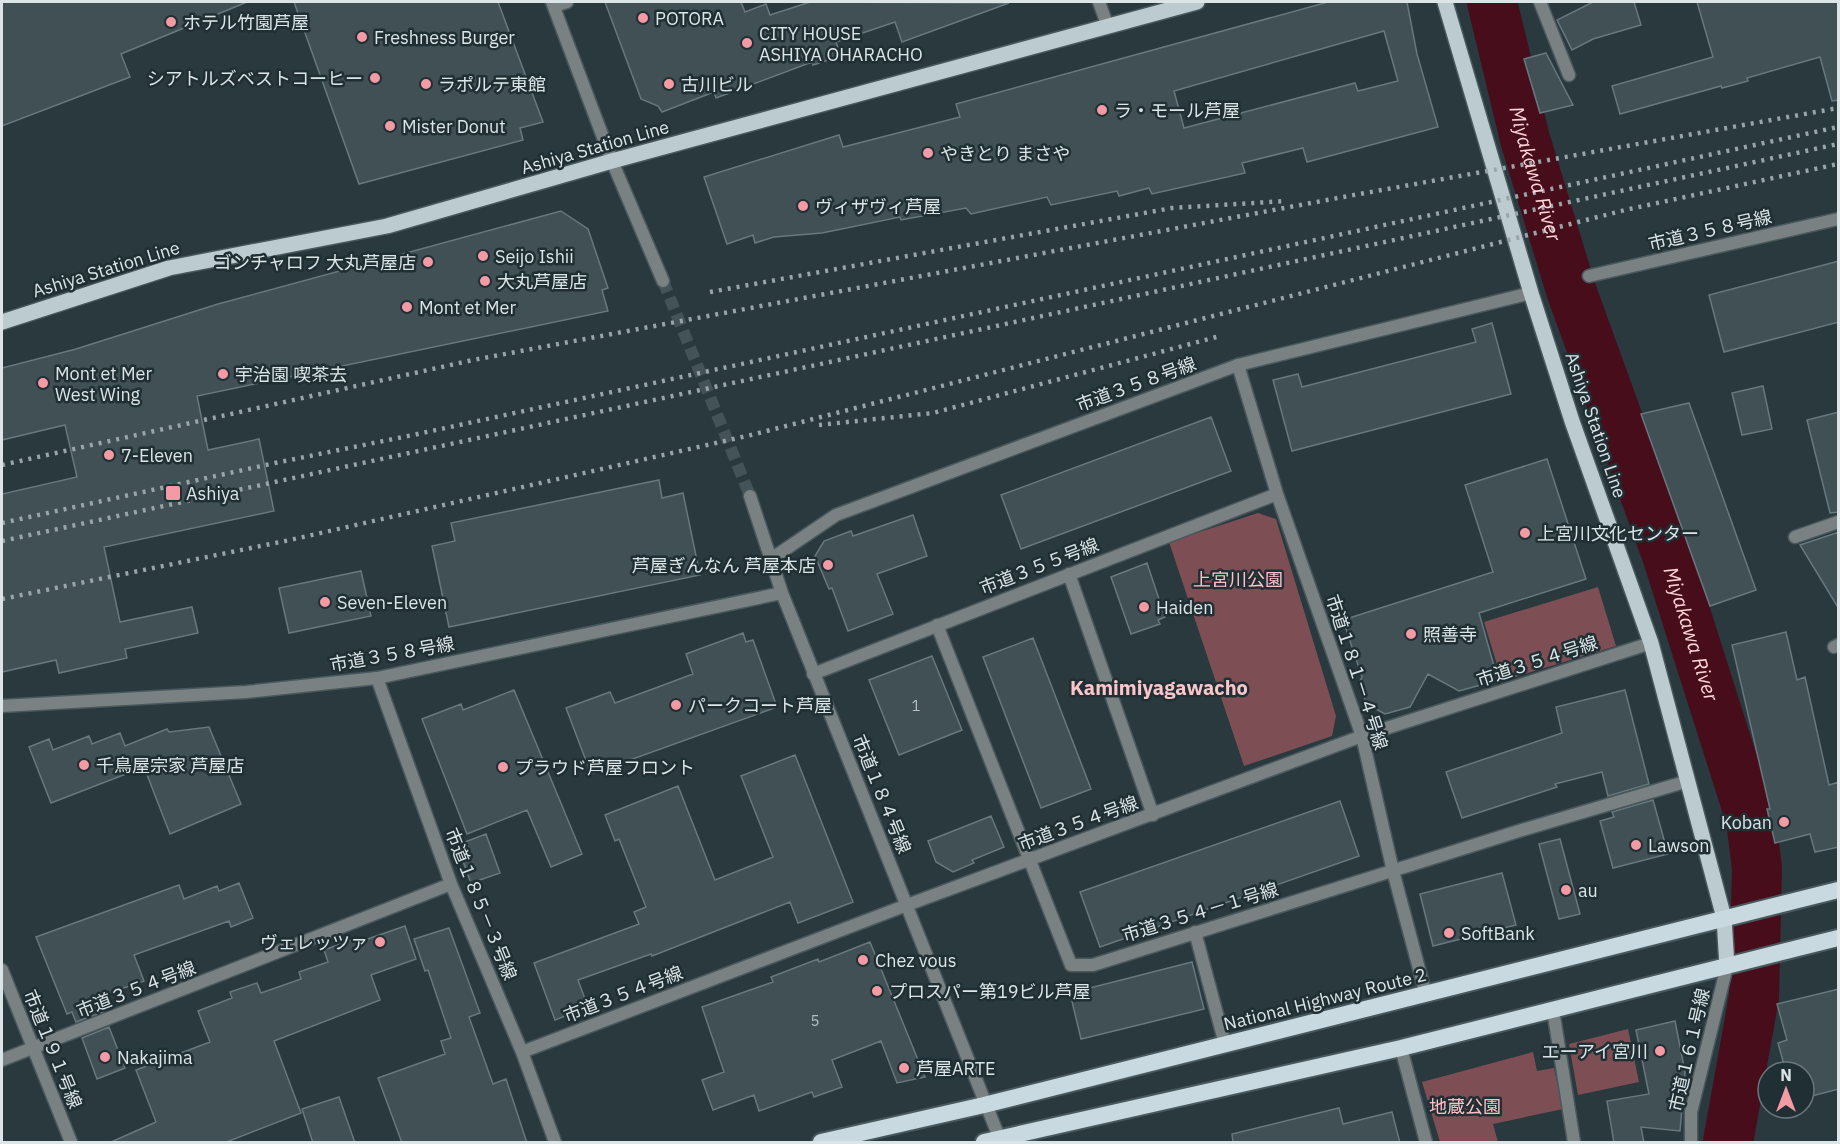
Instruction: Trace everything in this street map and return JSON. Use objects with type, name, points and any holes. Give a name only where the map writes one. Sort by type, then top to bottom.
[{"type":"highway","name":"National Highway Route 2","points":[[820,1143],[984,1105],[1839,890]]},
{"type":"highway","points":[[995,1141],[1401,1048],[1839,938]]},
{"type":"main road","name":"Ashiya Station Line","points":[[2,322],[169,268],[387,226],[612,161],[1197,2]]},
{"type":"main road","name":"Ashiya Station Line","points":[[1445,2],[1531,294],[1572,421],[1651,643],[1724,918],[1734,964]]},
{"type":"street","points":[[567,2],[553,4],[612,161],[663,281]]},
{"type":"street","points":[[1100,2],[1108,27]]},
{"type":"street","points":[[1540,2],[1569,75]]},
{"type":"street","name":"市道３５８号線","points":[[1589,276],[1839,219]]},
{"type":"street","name":"市道３５８号線","points":[[771,559],[836,515],[1238,365],[1531,294]]},
{"type":"street","name":"市道１８１－４号線","points":[[1238,365],[1277,494],[1362,736],[1393,871],[1426,995]]},
{"type":"street","name":"市道３５５号線","points":[[813,674],[1277,494]]},
{"type":"street","name":"市道１８４号線","points":[[750,496],[782,593],[907,905],[984,1105],[995,1141]]},
{"type":"street","points":[[1796,537],[1839,522]]},
{"type":"street","points":[[1070,574],[1154,815]]},
{"type":"street","name":"市道３５８号線","points":[[2,706],[246,692],[377,678],[782,593]]},
{"type":"street","name":"市道３５４－１号線","points":[[938,625],[1028,861],[1071,965],[1093,965],[1688,781]]},
{"type":"street","name":"市道３５４号線","points":[[522,1052],[907,905],[1362,736],[1651,643]]},
{"type":"street","name":"市道１８５－３号線","points":[[377,678],[451,884],[522,1052],[555,1143]]},
{"type":"street","name":"市道３５４号線","points":[[2,1060],[451,884]]},
{"type":"street","points":[[1195,933],[1225,1044]]},
{"type":"street","name":"市道１６１号線","points":[[1691,1143],[1691,1112],[1734,964]]},
{"type":"street","name":"市道１９１号線","points":[[2,970],[71,1143]]},
{"type":"street","points":[[1553,1010],[1574,1143]]},
{"type":"street","points":[[1401,1048],[1426,1143]]},
{"type":"green space","name":"上宮川公園","points":[[1258,513],[1276,519],[1336,716],[1332,736],[1244,766],[1169,542]]},
{"type":"green space","points":[[1598,587],[1616,646],[1502,681],[1484,622]]},
{"type":"green space","points":[[1628,1029],[1639,1082],[1578,1095],[1569,1044]]},
{"type":"green space","name":"地蔵公園","points":[[1533,1052],[1537,1071],[1554,1068],[1563,1109],[1493,1124],[1498,1142],[1440,1142],[1422,1082]]},
{"type":"building","points":[[2,2],[247,2],[121,54],[130,77],[2,126]]},
{"type":"building","name":"ラポルテ東館","points":[[294,2],[498,2],[543,122],[520,128],[523,140],[359,184]]},
{"type":"building","points":[[605,2],[741,2],[745,12],[766,4],[770,15],[810,2],[1009,3],[902,42],[895,22],[836,42],[841,56],[813,65],[812,62],[716,98],[714,92],[662,112],[658,106],[641,99]]},
{"type":"building","name":"ラ・モール芦屋","points":[[1328,2],[1407,2],[1417,54],[1438,127],[1307,162],[1303,148],[1242,163],[1245,173],[1152,194],[1149,188],[1119,196],[1117,191],[1051,205],[1047,197],[971,214],[966,208],[901,220],[900,217],[822,233],[774,237],[755,243],[753,235],[727,244],[704,177],[839,135],[843,147],[960,117],[956,104]],"holes":[[[1384,31],[1398,81],[1358,91],[1355,83],[1184,128],[1174,91]]]},
{"type":"building","points":[[1593,2],[1634,2],[1641,25],[1593,39],[1572,50],[1557,20]]},
{"type":"building","points":[[1697,2],[1839,2],[1839,100],[1832,101],[1820,57],[1747,78],[1748,81],[1722,88],[1721,86],[1620,114],[1612,86],[1713,57]]},
{"type":"building","points":[[1546,53],[1573,105],[1540,113],[1524,59]]},
{"type":"building","points":[[561,211],[588,229],[608,288],[602,290],[608,311],[197,396],[208,450],[259,439],[274,511],[104,547],[120,622],[192,607],[198,633],[125,649],[127,658],[59,673],[56,660],[2,672],[2,494],[77,477],[65,425],[2,440],[2,368],[76,349],[218,304]]},
{"type":"building","points":[[1839,261],[1839,322],[1724,352],[1709,295]]},
{"type":"building","points":[[1492,323],[1511,394],[1292,451],[1273,380],[1298,374],[1302,387],[1476,342],[1472,329]]},
{"type":"building","points":[[1763,386],[1772,429],[1742,435],[1732,393]]},
{"type":"building","points":[[1689,403],[1756,590],[1710,606],[1641,414]]},
{"type":"building","points":[[1839,412],[1839,512],[1830,513],[1807,420]]},
{"type":"building","points":[[1211,417],[1231,471],[1021,549],[1001,495]]},
{"type":"building","points":[[1547,459],[1586,579],[1479,613],[1494,666],[1484,684],[1459,691],[1428,674],[1410,707],[1385,714],[1366,704],[1360,681],[1362,677],[1343,620],[1493,572],[1465,485]]},
{"type":"building","points":[[659,480],[662,498],[683,493],[700,575],[449,627],[432,546],[455,541],[451,523]]},
{"type":"building","points":[[913,515],[927,556],[877,574],[893,614],[848,631],[832,588],[829,589],[815,556],[824,541],[851,531],[853,536]]},
{"type":"building","points":[[1839,532],[1839,609],[1800,545]]},
{"type":"building","points":[[1147,563],[1165,617],[1158,620],[1160,624],[1131,634],[1111,577]]},
{"type":"building","name":"Seven-Eleven","points":[[361,571],[371,616],[289,633],[279,588]]},
{"type":"building","points":[[1786,632],[1797,680],[1805,677],[1829,785],[1839,782],[1839,847],[1815,852],[1810,834],[1775,843],[1767,809],[1770,809],[1732,645]]},
{"type":"building","name":"パークコート芦屋","points":[[743,633],[746,642],[753,640],[777,707],[591,774],[566,708],[610,692],[615,703],[693,674],[686,654]]},
{"type":"building","points":[[1033,638],[1091,789],[1041,808],[983,657]]},
{"type":"building","points":[[932,656],[962,730],[899,755],[869,680]]},
{"type":"building","name":"プラウド芦屋フロント","points":[[514,690],[582,854],[551,867],[527,810],[467,834],[422,719],[461,704],[463,710]]},
{"type":"building","points":[[1625,690],[1649,784],[1608,796],[1602,772],[1555,784],[1557,787],[1462,818],[1446,772],[1562,733],[1556,707]]},
{"type":"building","points":[[209,727],[241,804],[170,834],[144,767],[51,803],[29,747],[49,739],[53,750],[89,736],[92,744],[120,733],[125,746],[167,729],[169,732]]},
{"type":"building","points":[[795,755],[853,902],[798,923],[790,902],[652,956],[651,954],[578,980],[588,1007],[555,1020],[534,963],[639,924],[634,912],[646,907],[619,839],[615,841],[605,815],[678,786],[715,880],[773,857],[741,776]]},
{"type":"building","points":[[1653,800],[1668,854],[1613,868],[1600,821],[1614,817],[1612,812]]},
{"type":"building","points":[[1340,801],[1359,856],[1100,947],[1080,892]]},
{"type":"building","points":[[991,816],[1004,847],[972,860],[974,863],[953,872],[936,862],[928,841]]},
{"type":"building","points":[[486,834],[500,873],[471,883],[457,845]]},
{"type":"building","points":[[1560,839],[1580,914],[1559,919],[1539,844]]},
{"type":"building","points":[[1502,873],[1516,925],[1433,946],[1420,894]]},
{"type":"building","points":[[239,883],[253,918],[231,927],[229,921],[134,955],[144,981],[106,994],[108,999],[99,1002],[103,1012],[76,1022],[72,1012],[67,1014],[36,937],[179,885],[184,899],[217,886],[219,891]]},
{"type":"building","points":[[405,926],[416,959],[371,975],[380,1000],[274,1041],[301,1113],[224,1143],[109,1143],[156,1122],[136,1070],[210,1042],[198,1011],[232,998],[230,992],[257,983],[261,993],[301,979],[299,972],[328,962],[324,950],[357,938],[359,942]]},
{"type":"building","points":[[449,928],[480,1013],[469,1017],[493,1084],[506,1079],[527,1143],[402,1143],[378,1078],[445,1054],[441,1041],[451,1038],[428,970],[425,971],[414,939]]},
{"type":"building","points":[[870,942],[925,1077],[897,1083],[881,1041],[832,1060],[842,1087],[814,1097],[812,1092],[759,1111],[754,1095],[713,1110],[702,1080],[724,1072],[702,1007],[773,982],[771,977],[818,959],[819,962]]},
{"type":"building","points":[[1192,962],[1204,1009],[1081,1039],[1070,993]]},
{"type":"building","points":[[1839,989],[1839,1089],[1816,1095],[1816,1060],[1783,1060],[1778,1043],[1787,1040],[1777,1004]]},
{"type":"building","points":[[1675,1021],[1685,1072],[1680,1131],[1641,1127],[1644,1143],[1614,1143],[1607,1101],[1649,1094],[1636,1030]]},
{"type":"building","name":"Nakajima","points":[[109,1027],[125,1068],[97,1079],[82,1038]]},
{"type":"building","points":[[339,1097],[355,1143],[313,1143],[302,1109]]},
{"type":"building","points":[[1339,1108],[1343,1124],[1392,1112],[1400,1143],[1233,1143],[1232,1134]]},
{"type":"waterway","name":"Miyakawa River","points":[[1492,2],[1525,139],[1571,290],[1667,555],[1751,820],[1757,868],[1754,997],[1728,1142]]},
{"type":"tunnel","points":[[663,281],[750,496]]},
{"type":"railway","points":[[2,465],[473,360],[1343,197],[1838,108]]},
{"type":"railway","points":[[2,523],[1838,127]]},
{"type":"railway","points":[[2,541],[1838,144]]},
{"type":"railway","points":[[2,599],[290,540],[751,435],[1625,210],[1838,164]]},
{"type":"railway","points":[[710,292],[1172,208],[1286,201]]},
{"type":"railway","points":[[819,425],[933,413],[1220,336]]},
{"type":"place","name":"POTORA","points":[[643,18]]},
{"type":"place","name":"ホテル竹園芦屋","points":[[171,22]]},
{"type":"place","name":"Freshness Burger","points":[[362,37]]},
{"type":"place","name":"CITY HOUSE ASHIYA OHARACHO","points":[[747,43]]},
{"type":"place","name":"シアトルズベストコーヒー","points":[[375,78]]},
{"type":"place","name":"ラポルテ東館","points":[[426,84]]},
{"type":"place","name":"古川ビル","points":[[669,84]]},
{"type":"place","name":"ラ・モール芦屋","points":[[1102,110]]},
{"type":"place","name":"Mister Donut","points":[[390,126]]},
{"type":"place","name":"やきとり まさや","points":[[928,153]]},
{"type":"place","name":"ヴィザヴィ芦屋","points":[[803,206]]},
{"type":"place","name":"Seijo Ishii","points":[[483,256]]},
{"type":"place","name":"ゴンチャロフ 大丸芦屋店","points":[[428,262]]},
{"type":"place","name":"大丸芦屋店","points":[[485,281]]},
{"type":"place","name":"Mont et Mer","points":[[407,307]]},
{"type":"place","name":"宇治園 喫茶去","points":[[223,374]]},
{"type":"place","name":"Mont et Mer West Wing","points":[[43,383]]},
{"type":"place","name":"7-Eleven","points":[[109,455]]},
{"type":"place","name":"Ashiya","points":[[173,493]]},
{"type":"place","name":"上宮川文化センター","points":[[1525,533]]},
{"type":"place","name":"芦屋ぎんなん 芦屋本店","points":[[828,565]]},
{"type":"place","name":"Seven-Eleven","points":[[325,602]]},
{"type":"place","name":"Haiden","points":[[1144,607]]},
{"type":"place","name":"照善寺","points":[[1411,634]]},
{"type":"place","name":"パークコート芦屋","points":[[676,705]]},
{"type":"place","name":"千鳥屋宗家 芦屋店","points":[[84,765]]},
{"type":"place","name":"プラウド芦屋フロント","points":[[503,767]]},
{"type":"place","name":"Koban","points":[[1784,822]]},
{"type":"place","name":"Lawson","points":[[1636,845]]},
{"type":"place","name":"au","points":[[1566,890]]},
{"type":"place","name":"SoftBank","points":[[1449,933]]},
{"type":"place","name":"ヴェレッツァ","points":[[380,942]]},
{"type":"place","name":"Chez vous","points":[[863,960]]},
{"type":"place","name":"プロスパー第19ビル芦屋","points":[[877,991]]},
{"type":"place","name":"エーアイ宮川","points":[[1660,1051]]},
{"type":"place","name":"Nakajima","points":[[105,1057]]},
{"type":"place","name":"芦屋ARTE","points":[[904,1068]]},
{"type":"district","name":"Kamimiyagawacho","points":[[1159,687]]}]
